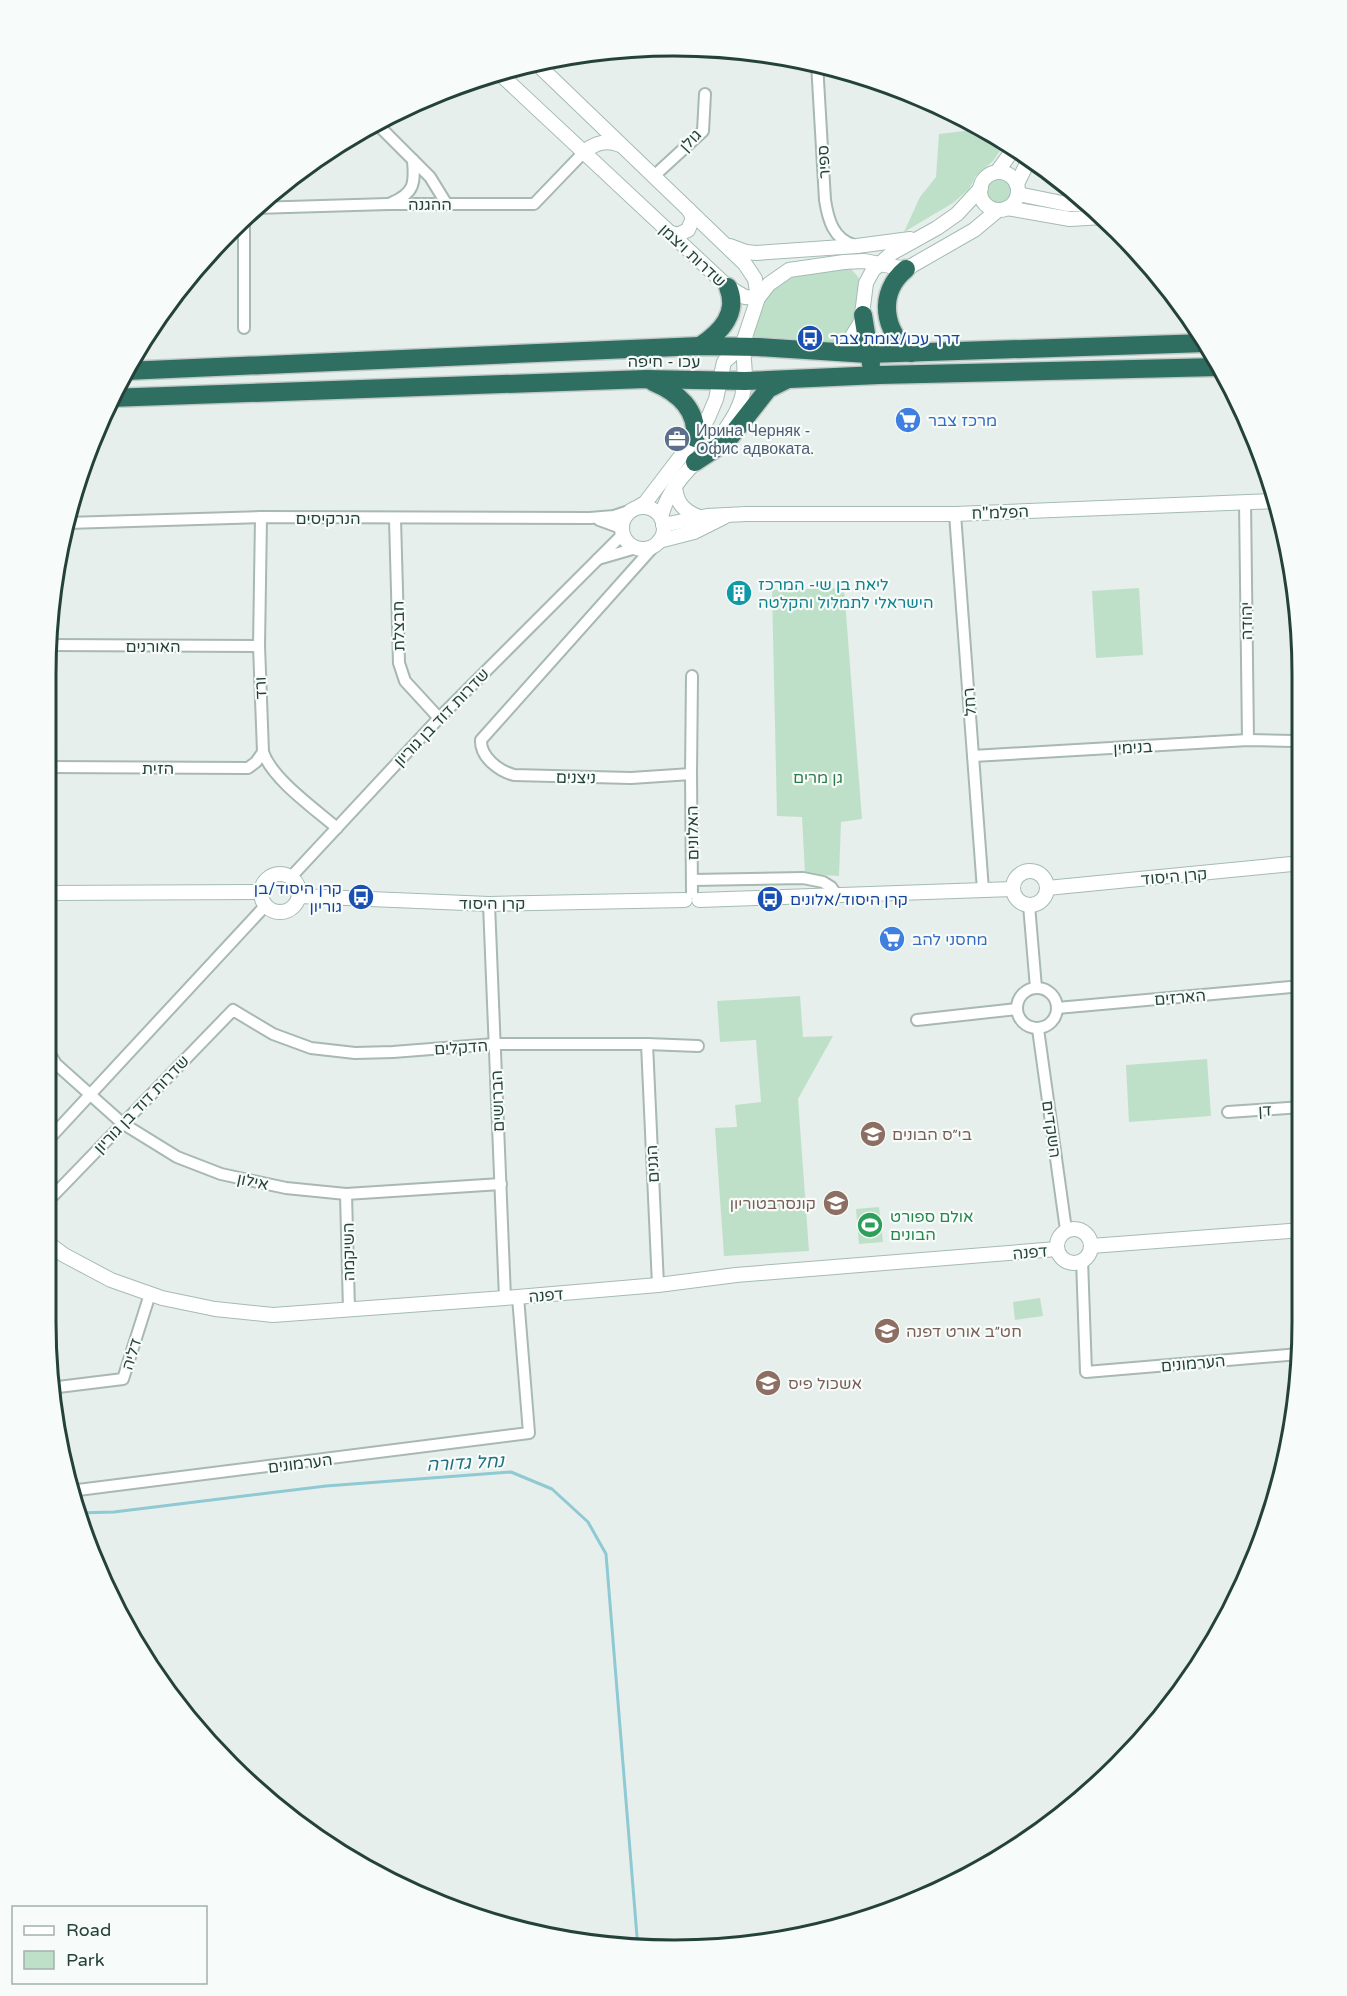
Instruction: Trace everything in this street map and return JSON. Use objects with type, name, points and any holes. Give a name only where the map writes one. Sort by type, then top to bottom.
[{"type":"highway","points":[[906,270],[892,285],[886,303],[886,312],[895,334],[911,352]]},
{"type":"highway","points":[[700,346],[717,334],[729,316],[732,303],[728,287]]},
{"type":"highway","points":[[863,315],[870,362],[879,375]]},
{"type":"highway","name":"עכו - חיפה","points":[[135,371],[700,346],[742,346],[868,354],[1195,343]]},
{"type":"highway","name":"עכו - חיפה","points":[[120,398],[646,379],[745,381],[879,375],[1210,367]]},
{"type":"highway","points":[[646,379],[684,400],[693,419],[696,430],[695,438]]},
{"type":"highway","points":[[696,462],[731,436],[768,389],[788,379]]},
{"type":"street","name":"שדרות ויצמן","points":[[506,79],[728,287],[745,297],[758,298],[758,288],[751,271],[543,70]]},
{"type":"street","name":"ספיר","points":[[818,73],[827,213],[837,235],[843,241],[857,246]]},
{"type":"street","name":"גולן","points":[[654,176],[703,131],[705,94]]},
{"type":"street","points":[[382,129],[430,177],[446,203]]},
{"type":"street","points":[[584,152],[591,146],[602,142],[622,146]]},
{"type":"street","name":"ההגנה","points":[[268,208],[446,203],[534,204],[584,152]]},
{"type":"street","points":[[842,352],[856,332],[863,315],[866,283],[879,264],[892,253],[957,214],[981,188],[986,177],[997,172],[1009,155]]},
{"type":"street","points":[[388,204],[409,192],[415,181],[413,160]]},
{"type":"street","points":[[742,346],[724,362],[713,409],[695,438],[645,503],[625,516],[622,531],[625,540],[636,548],[643,549],[657,543],[664,531],[662,521],[665,504],[675,486],[724,432],[737,410],[744,392],[745,381],[742,346],[758,298],[769,284],[789,270],[844,262],[864,261],[906,270],[974,230],[1014,202],[1026,166]]},
{"type":"street","points":[[997,172],[1009,175],[1017,189],[1067,204],[1075,204]]},
{"type":"street","points":[[981,188],[983,200],[992,208],[1070,219],[1091,218]]},
{"type":"street","points":[[669,232],[681,234],[688,230],[693,218],[689,210]]},
{"type":"street","points":[[244,230],[244,328]]},
{"type":"street","points":[[725,244],[746,252],[756,253],[857,246],[906,240],[923,235]]},
{"type":"street","points":[[844,262],[857,269],[866,283]]},
{"type":"street","points":[[675,486],[680,504],[685,511],[699,517]]},
{"type":"street","name":"הפלמ\"ח","points":[[662,521],[746,514],[955,514],[1266,501]]},
{"type":"street","name":"יהודה","points":[[1245,502],[1248,740]]},
{"type":"street","points":[[634,509],[647,507],[653,510],[662,521]]},
{"type":"street","name":"הנרקיסים","points":[[75,523],[261,518],[590,518],[614,516],[634,509]]},
{"type":"street","name":"רחל","points":[[955,514],[983,890]]},
{"type":"street","name":"הפלמ\"ח","points":[[657,543],[694,532],[725,516]]},
{"type":"street","name":"ורד","points":[[261,518],[259,646],[263,752]]},
{"type":"street","name":"הנרקיסים","points":[[590,518],[613,524],[622,531]]},
{"type":"street","name":"חבצלת","points":[[396,519],[399,663],[401,672],[413,691],[439,718]]},
{"type":"street","name":"שדרות דוד בן גוריון","points":[[291,877],[439,718],[622,531]]},
{"type":"street","name":"ניצנים","points":[[657,543],[480,740],[480,745],[496,767],[505,773],[514,775],[630,778],[691,774]]},
{"type":"street","name":"שדרות דוד בן גוריון","points":[[596,560],[636,548]]},
{"type":"street","name":"האורנים","points":[[57,645],[259,646]]},
{"type":"street","name":"האלונים","points":[[692,676],[692,893]]},
{"type":"street","name":"בנימין","points":[[973,756],[1248,740],[1292,741]]},
{"type":"street","points":[[263,752],[268,764],[279,777],[337,828]]},
{"type":"street","name":"הזית","points":[[56,767],[248,768],[263,752]]},
{"type":"street","name":"קרן היסוד","points":[[1047,888],[1292,864]]},
{"type":"street","points":[[1029,871],[1043,878],[1047,888],[1040,902],[1029,905],[1016,898],[1013,889],[1015,879],[1029,871]]},
{"type":"street","points":[[280,874],[291,877],[298,887],[299,896],[294,906],[283,912],[271,909],[264,899],[265,882],[280,874]]},
{"type":"street","points":[[692,893],[804,878],[823,882],[836,894]]},
{"type":"street","name":"קרן היסוד","points":[[299,896],[489,904],[692,893],[836,894],[1013,889]]},
{"type":"street","points":[[56,893],[264,899]]},
{"type":"street","points":[[56,1131],[264,899]]},
{"type":"street","name":"הברושים","points":[[489,904],[501,1184],[512,1298],[530,1433]]},
{"type":"street","points":[[1029,905],[1036,988]]},
{"type":"street","name":"הארזים","points":[[1057,1008],[1292,987]]},
{"type":"street","points":[[1036,988],[1052,995],[1057,1008],[1050,1024],[1038,1029],[1022,1022],[1017,1009],[1019,999],[1024,993],[1036,988]]},
{"type":"street","points":[[917,1020],[1017,1009]]},
{"type":"street","name":"שדרות דוד בן גוריון","points":[[56,1193],[233,1010]]},
{"type":"street","name":"הדקלים","points":[[233,1010],[273,1034],[311,1048],[355,1053],[495,1044],[698,1046]]},
{"type":"street","name":"השקדים","points":[[1038,1029],[1066,1230]]},
{"type":"street","name":"הגנים","points":[[647,1044],[658,1285]]},
{"type":"street","name":"אילון","points":[[56,1064],[122,1123],[177,1156],[221,1174],[286,1188],[346,1194],[501,1184]]},
{"type":"street","name":"דן","points":[[1228,1112],[1292,1108]]},
{"type":"street","name":"השיקמה","points":[[346,1194],[349,1310]]},
{"type":"street","points":[[1077,1229],[1083,1231],[1090,1240],[1090,1246],[1089,1252],[1077,1262],[1062,1258],[1057,1249],[1058,1238],[1066,1230],[1077,1229]]},
{"type":"street","points":[[1090,1246],[1292,1231]]},
{"type":"street","name":"דפנה","points":[[56,1249],[111,1280],[162,1298],[215,1309],[273,1315],[512,1298],[658,1285],[736,1275],[1057,1249]]},
{"type":"street","name":"הערמונים","points":[[1082,1260],[1086,1372],[1290,1355]]},
{"type":"street","name":"דליה","points":[[59,1387],[123,1379],[150,1294]]},
{"type":"street","name":"הערמונים","points":[[79,1490],[530,1433]]},
{"type":"green space","points":[[968,131],[1001,150],[993,161],[976,176],[969,189],[953,203],[904,232],[920,197],[936,177],[939,134]]},
{"type":"green space","points":[[994,179],[1004,179],[1011,186],[1011,196],[1004,203],[994,203],[987,196],[987,186]]},
{"type":"green space","points":[[848,267],[860,280],[862,292],[852,324],[840,342],[751,336],[762,303],[770,291],[791,273]]},
{"type":"green space","name":"גן מרים","points":[[844,588],[862,819],[841,822],[839,876],[805,874],[802,817],[777,816],[772,590]]},
{"type":"green space","points":[[1139,588],[1143,655],[1096,658],[1092,591]]},
{"type":"green space","points":[[800,996],[803,1037],[833,1036],[798,1099],[809,1251],[724,1256],[715,1128],[737,1127],[735,1105],[761,1102],[756,1040],[720,1042],[717,1001]]},
{"type":"green space","points":[[1207,1059],[1211,1116],[1129,1122],[1126,1065]]},
{"type":"green space","name":"אולם ספורט הבונים","points":[[879,1207],[883,1242],[859,1244],[856,1209]]},
{"type":"green space","points":[[1040,1298],[1043,1316],[1015,1320],[1013,1302]]},
{"type":"waterway","name":"נחל גדורה","points":[[86,1513],[114,1512],[326,1486],[511,1472],[552,1489],[588,1522],[606,1554],[637,1939]]},
{"type":"place","name":"דרך עכו/צומת צבר","points":[[810,338]]},
{"type":"place","name":"מרכז צבר","points":[[908,420]]},
{"type":"place","name":"Ирина Черняк - Офис адвоката.","points":[[677,439]]},
{"type":"place","name":"ליאת בן שי- המרכז הישראלי לתמלול והקלטה","points":[[739,593]]},
{"type":"place","name":"קרן היסוד/בן גוריון","points":[[361,897]]},
{"type":"place","name":"קרן היסוד/אלונים","points":[[770,899]]},
{"type":"place","name":"מחסני להב","points":[[892,939]]},
{"type":"place","name":"בי״ס הבונים","points":[[873,1134]]},
{"type":"place","name":"קונסרבטוריון","points":[[836,1203]]},
{"type":"place","name":"אולם ספורט הבונים","points":[[870,1225]]},
{"type":"place","name":"חט״ב אורט דפנה","points":[[887,1331]]},
{"type":"place","name":"אשכול פיס","points":[[768,1383]]}]
